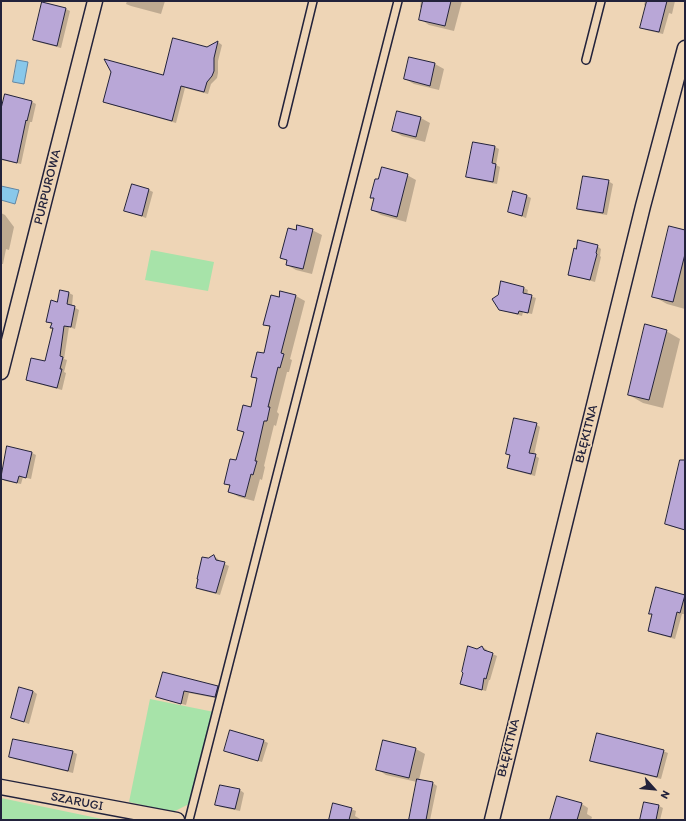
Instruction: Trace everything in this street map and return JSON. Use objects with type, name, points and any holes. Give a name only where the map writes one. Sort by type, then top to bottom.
[{"type":"street","name":"PURPUROWA","points":[[1,372],[95,1]]},
{"type":"street","name":"BŁĘKITNA","points":[[492,820],[644,206],[685,48]]},
{"type":"street","name":"SZARUGI","points":[[1,787],[123,813],[177,820]]},
{"type":"lane","points":[[283,124],[313,1]]},
{"type":"lane","points":[[190,820],[398,1]]},
{"type":"lane","points":[[586,60],[601,1]]},
{"type":"green space","points":[[151,250],[214,262],[208,291],[145,280]]},
{"type":"green space","points":[[150,699],[214,712],[191,803],[173,812],[129,802]]},
{"type":"green space","points":[[1,798],[102,819],[1,820]]},
{"type":"water","points":[[17,60],[28,62],[24,84],[13,82]]},
{"type":"water","points":[[1,186],[19,190],[15,204],[1,200]]},
{"type":"building","points":[[423,1],[451,1],[445,26],[419,20]]},
{"type":"building","points":[[647,1],[667,1],[659,32],[640,28]]},
{"type":"building","points":[[42,2],[66,8],[57,46],[33,40]]},
{"type":"building","points":[[173,38],[207,47],[218,41],[214,58],[214,71],[207,82],[204,92],[181,86],[172,121],[103,102],[111,72],[104,59],[163,75]]},
{"type":"building","points":[[409,57],[435,63],[430,86],[404,79]]},
{"type":"building","points":[[5,94],[32,101],[27,121],[26,120],[17,163],[1,159],[1,109]]},
{"type":"building","points":[[397,111],[421,117],[416,137],[392,131]]},
{"type":"building","points":[[473,142],[495,146],[492,163],[496,164],[493,182],[466,177]]},
{"type":"building","points":[[382,167],[408,174],[397,217],[371,210],[374,198],[370,198],[375,179],[378,179]]},
{"type":"building","points":[[583,176],[609,180],[603,213],[577,209]]},
{"type":"building","points":[[132,184],[149,189],[142,216],[124,211]]},
{"type":"building","points":[[513,191],[527,195],[522,216],[508,212]]},
{"type":"building","points":[[297,225],[313,229],[303,269],[286,265],[287,260],[280,258],[288,228],[296,230]]},
{"type":"building","points":[[669,226],[685,230],[685,254],[673,302],[652,297]]},
{"type":"building","points":[[578,240],[598,245],[590,280],[568,275],[574,248],[576,249]]},
{"type":"building","points":[[501,281],[524,287],[523,293],[532,295],[528,313],[519,311],[518,314],[499,310],[492,299],[498,295]]},
{"type":"building","points":[[60,290],[69,292],[67,304],[75,306],[71,327],[64,326],[60,356],[63,357],[60,369],[62,369],[57,388],[26,380],[31,358],[45,361],[53,328],[50,328],[52,323],[46,322],[51,300],[57,302]]},
{"type":"building","points":[[280,291],[296,295],[281,353],[284,354],[280,368],[278,367],[268,407],[270,407],[267,421],[264,421],[255,461],[257,461],[253,475],[251,474],[245,497],[228,492],[230,485],[224,484],[230,459],[236,460],[244,432],[237,430],[243,405],[251,407],[257,378],[251,377],[257,352],[264,353],[270,326],[263,325],[271,295],[279,297]]},
{"type":"building","points":[[645,324],[667,330],[649,400],[628,395]]},
{"type":"building","points":[[514,418],[537,423],[529,453],[536,454],[531,474],[507,468],[510,455],[506,454]]},
{"type":"building","points":[[7,446],[32,452],[26,478],[19,476],[17,483],[1,479]]},
{"type":"building","points":[[680,460],[685,460],[685,530],[665,524]]},
{"type":"building","points":[[214,555],[216,560],[225,562],[216,593],[196,588],[202,557],[208,558]]},
{"type":"building","points":[[656,587],[685,595],[680,613],[677,612],[671,637],[648,631],[652,614],[649,614]]},
{"type":"building","points":[[468,646],[477,649],[482,646],[484,650],[493,653],[486,679],[484,678],[482,690],[460,684]]},
{"type":"building","points":[[163,672],[218,686],[215,697],[184,691],[181,704],[156,697]]},
{"type":"building","points":[[19,687],[33,691],[24,722],[11,718]]},
{"type":"building","points":[[230,730],[264,740],[258,761],[224,751]]},
{"type":"building","points":[[597,733],[664,750],[657,777],[590,761]]},
{"type":"building","points":[[13,739],[73,751],[68,771],[9,757]]},
{"type":"building","points":[[383,740],[416,748],[409,778],[376,770]]},
{"type":"building","points":[[417,779],[433,782],[426,820],[409,820]]},
{"type":"building","points":[[220,785],[240,789],[235,809],[215,805]]},
{"type":"building","points":[[557,796],[582,803],[577,820],[550,820]]},
{"type":"building","points":[[644,802],[659,805],[656,820],[640,820]]},
{"type":"building","points":[[333,803],[352,808],[349,820],[329,820]]}]
